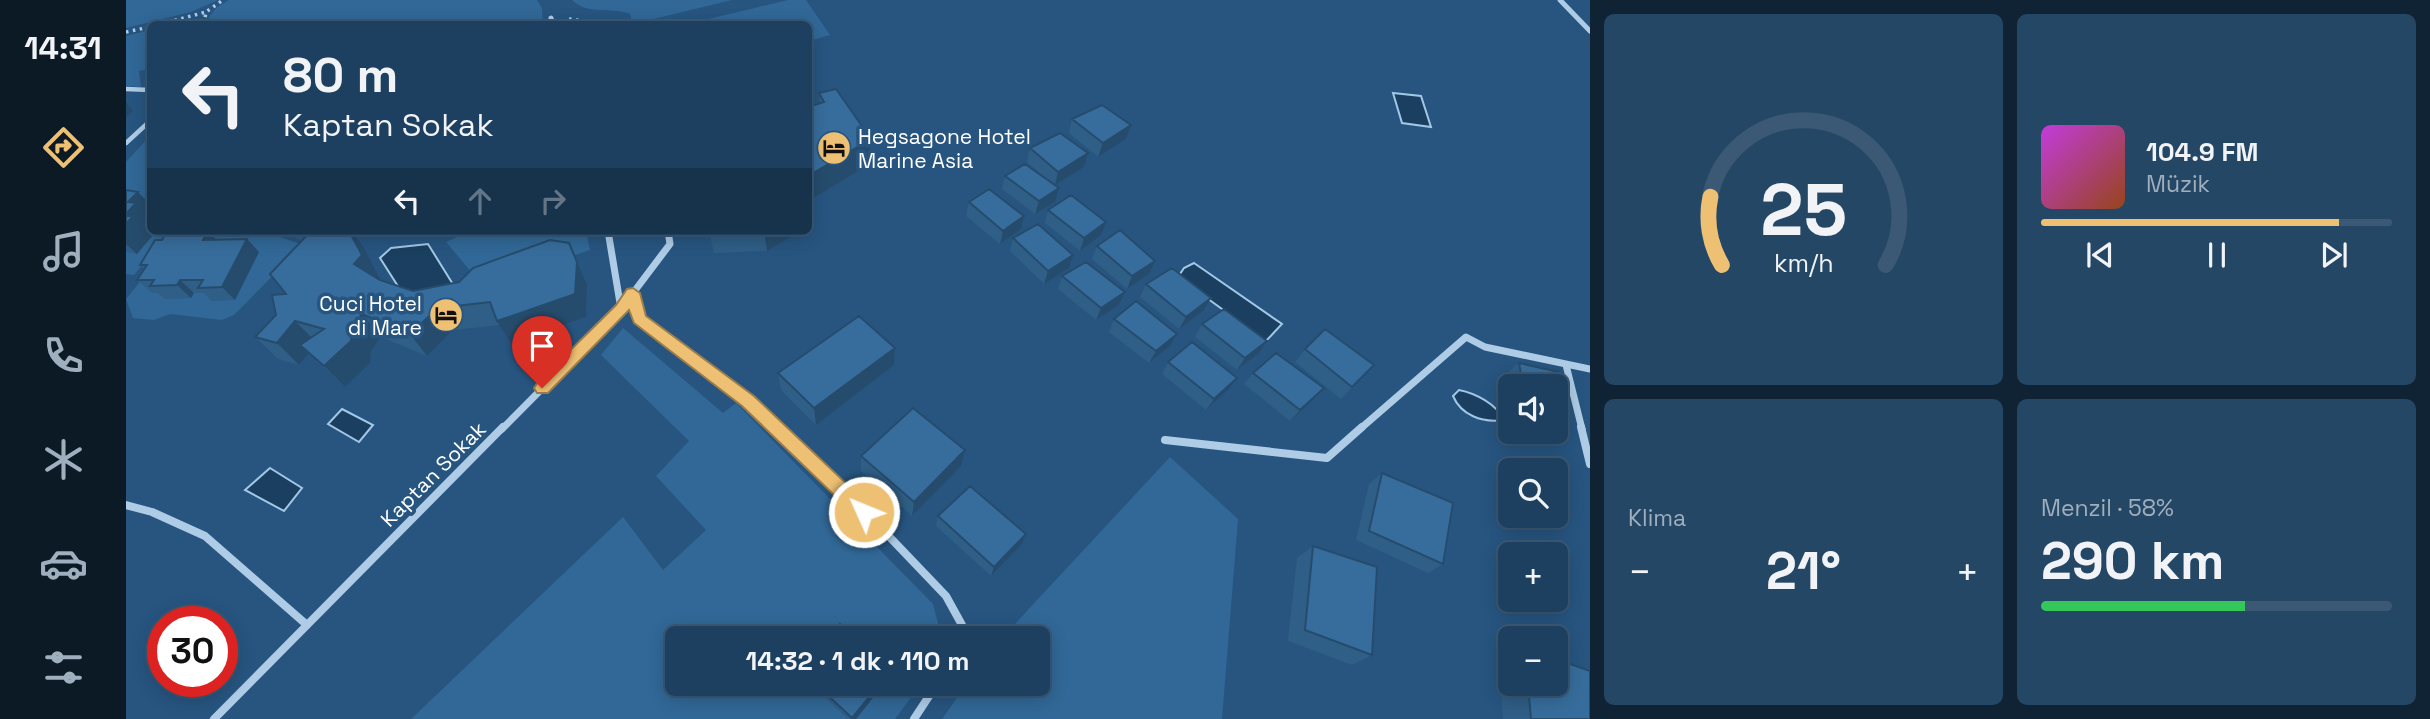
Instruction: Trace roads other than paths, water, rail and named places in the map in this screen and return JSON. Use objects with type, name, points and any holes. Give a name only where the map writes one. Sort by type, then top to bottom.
[{"type":"street","points":[[1560,0],[1590,30]]},
{"type":"street","points":[[609,235],[621,309]]},
{"type":"street","name":"Kaptan Sokak","points":[[214,719],[621,309],[670,244],[669,235]]},
{"type":"street","points":[[633,293],[639,319],[748,401],[881,528],[946,596],[962,626]]},
{"type":"street","points":[[1165,440],[1327,458],[1466,337],[1485,347],[1590,369]]},
{"type":"street","points":[[1566,365],[1590,464]]},
{"type":"street","points":[[126,505],[152,512],[205,537],[307,625]]},
{"type":"street","points":[[914,719],[929,696]]},
{"type":"lane","points":[[126,89],[147,90]]},
{"type":"lane","points":[[126,144],[147,124]]},
{"type":"place","name":"Hegsagone Hotel Marine Asia","points":[[834,148]]},
{"type":"place","name":"Cuci Hotel di Mare","points":[[446,315]]}]
